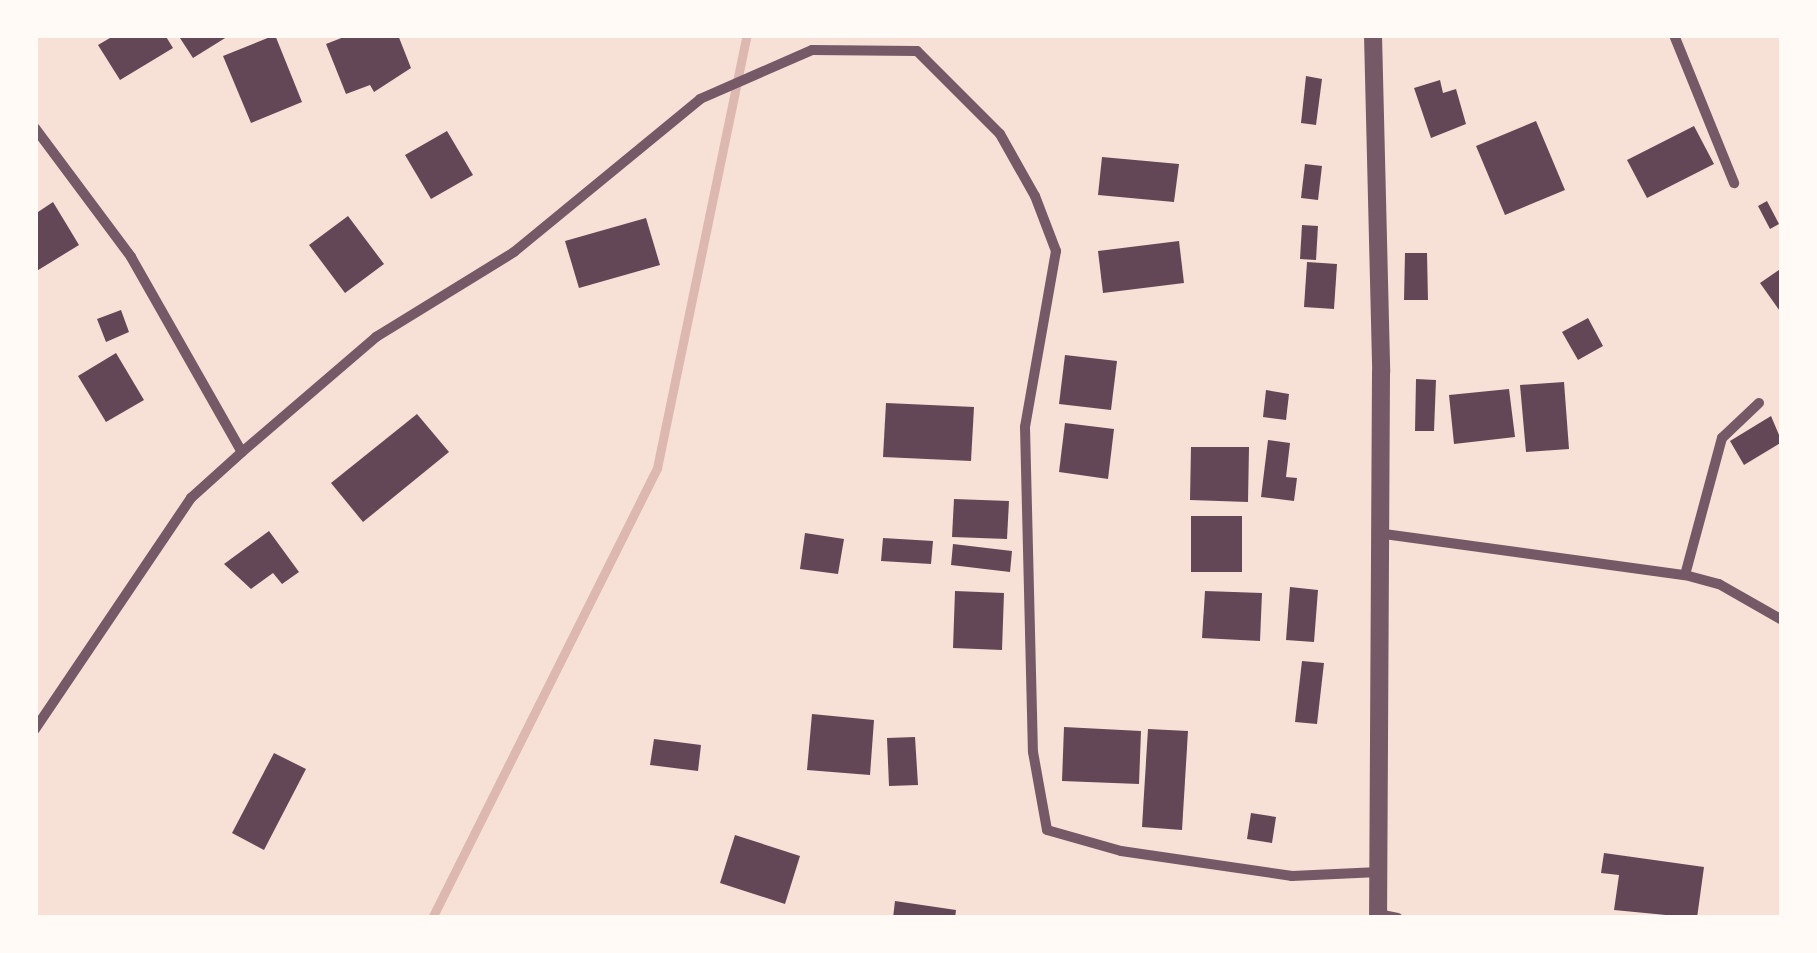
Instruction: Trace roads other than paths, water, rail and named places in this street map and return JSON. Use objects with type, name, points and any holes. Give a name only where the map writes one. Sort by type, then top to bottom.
[{"type":"street","points":[[1373,35],[1381,372],[1377,532],[1381,872],[1378,916],[1398,918]]},
{"type":"street","points":[[1674,35],[1734,183]]},
{"type":"street","points":[[35,728],[190,498],[376,337],[514,252],[700,99],[812,50],[917,52],[1000,134],[1036,196],[1056,251],[1025,427],[1033,752],[1047,830],[1121,851],[1292,876],[1381,872]]},
{"type":"street","points":[[35,128],[131,257],[242,452]]},
{"type":"street","points":[[1685,575],[1722,438],[1759,402]]},
{"type":"street","points":[[1377,532],[1685,575],[1719,584],[1782,620]]},
{"type":"waterway","points":[[432,918],[657,468],[747,35]]}]
